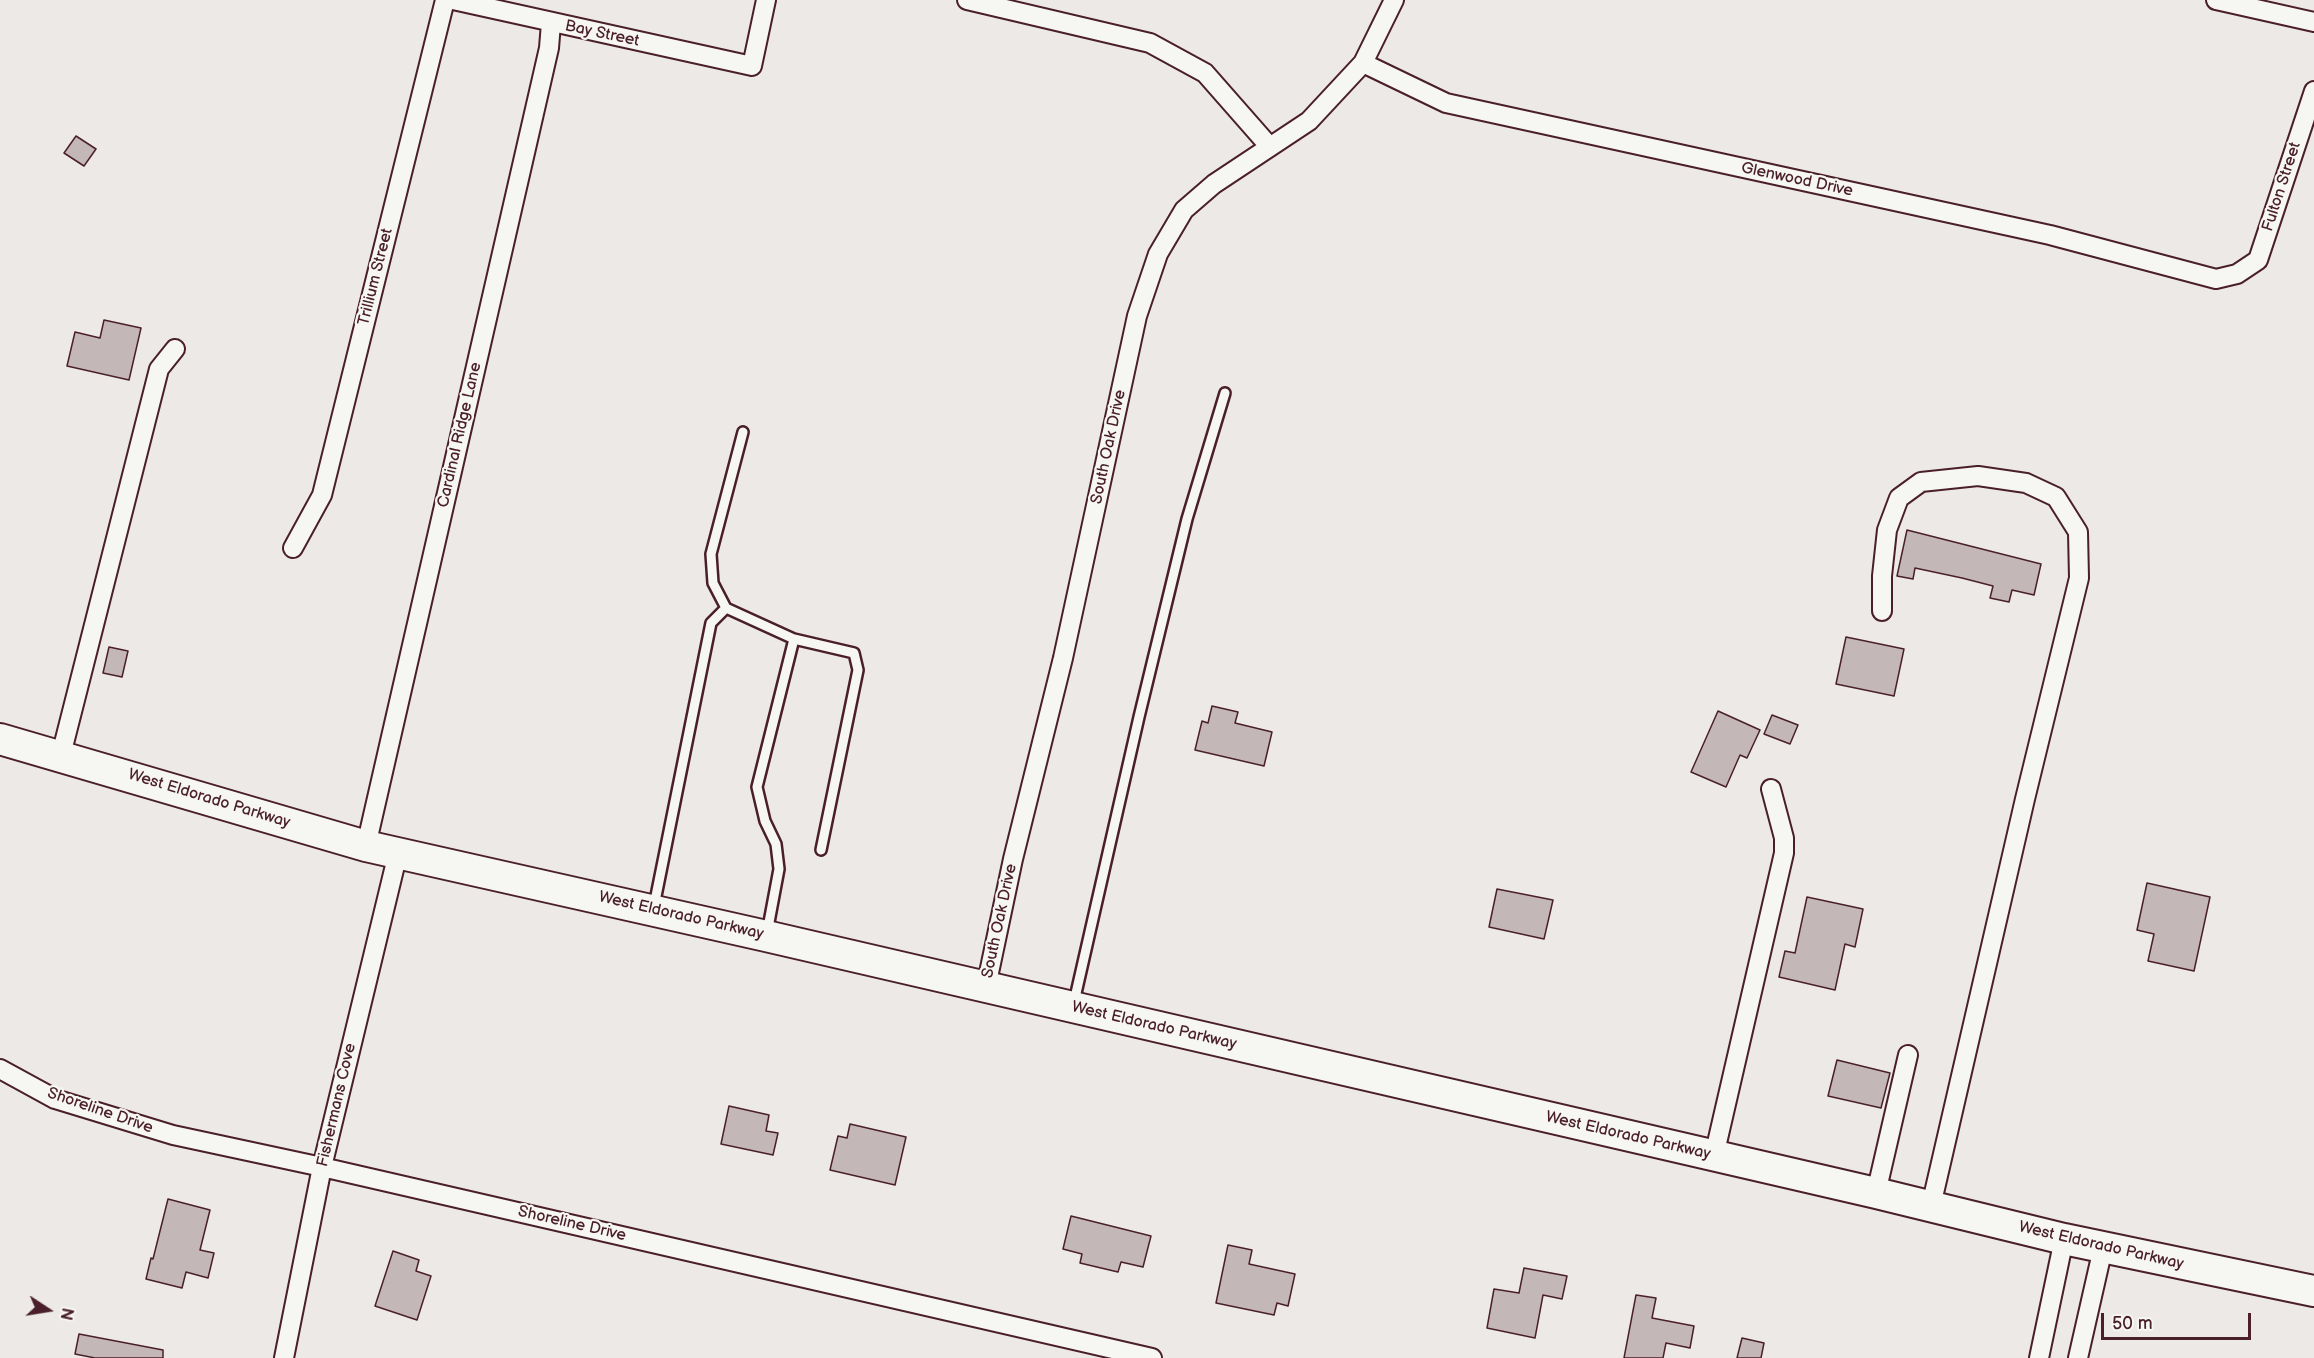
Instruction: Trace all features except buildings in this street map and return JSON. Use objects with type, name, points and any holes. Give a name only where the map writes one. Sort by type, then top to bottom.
[{"type":"main road","name":"West Eldorado Parkway","points":[[0,739],[366,846],[766,936],[1931,1206],[2103,1248],[2314,1291]]},
{"type":"street","name":"Trillium Street","points":[[293,548],[322,495],[445,0]]},
{"type":"street","name":"Bay Street","points":[[453,0],[752,66],[766,0]]},
{"type":"street","points":[[967,0],[1150,43],[1205,73],[1270,147]]},
{"type":"street","name":"South Oak Drive","points":[[986,987],[1013,859],[1065,647],[1137,316],[1158,254],[1184,210],[1214,184],[1309,121],[1362,63],[1394,0]]},
{"type":"street","points":[[2216,0],[2314,22]]},
{"type":"street","name":"Cardinal Ridge Lane","points":[[366,846],[549,48],[551,23]]},
{"type":"street","name":"Glenwood Drive","points":[[1362,63],[1446,103],[2050,235],[2216,279],[2237,274]]},
{"type":"street","name":"Fulton Street","points":[[2237,274],[2258,260],[2314,91]]},
{"type":"street","points":[[61,755],[159,369],[175,349]]},
{"type":"street","points":[[1882,611],[1882,576],[1887,530],[1899,498],[1921,482],[1978,476],[2026,483],[2056,497],[2078,532],[2079,578],[1931,1206]]},
{"type":"street","points":[[1714,1156],[1784,853],[1784,838],[1771,789]]},
{"type":"street","name":"Fishermans Cove","points":[[284,1358],[322,1167],[398,853]]},
{"type":"street","points":[[1875,1193],[1908,1055]]},
{"type":"street","name":"Shoreline Drive","points":[[0,1069],[55,1099],[173,1135],[322,1167],[1152,1358]]},
{"type":"street","points":[[2039,1358],[2064,1239]]},
{"type":"street","points":[[2078,1358],[2103,1248]]},
{"type":"lane","points":[[1072,1007],[1138,717],[1187,519],[1225,393]]},
{"type":"lane","points":[[743,432],[711,554],[713,583],[726,608],[794,639],[854,653],[858,670],[821,850]]},
{"type":"lane","points":[[653,910],[711,623],[726,608]]},
{"type":"lane","points":[[766,936],[779,869],[776,844],[765,821],[757,787],[794,639]]}]
